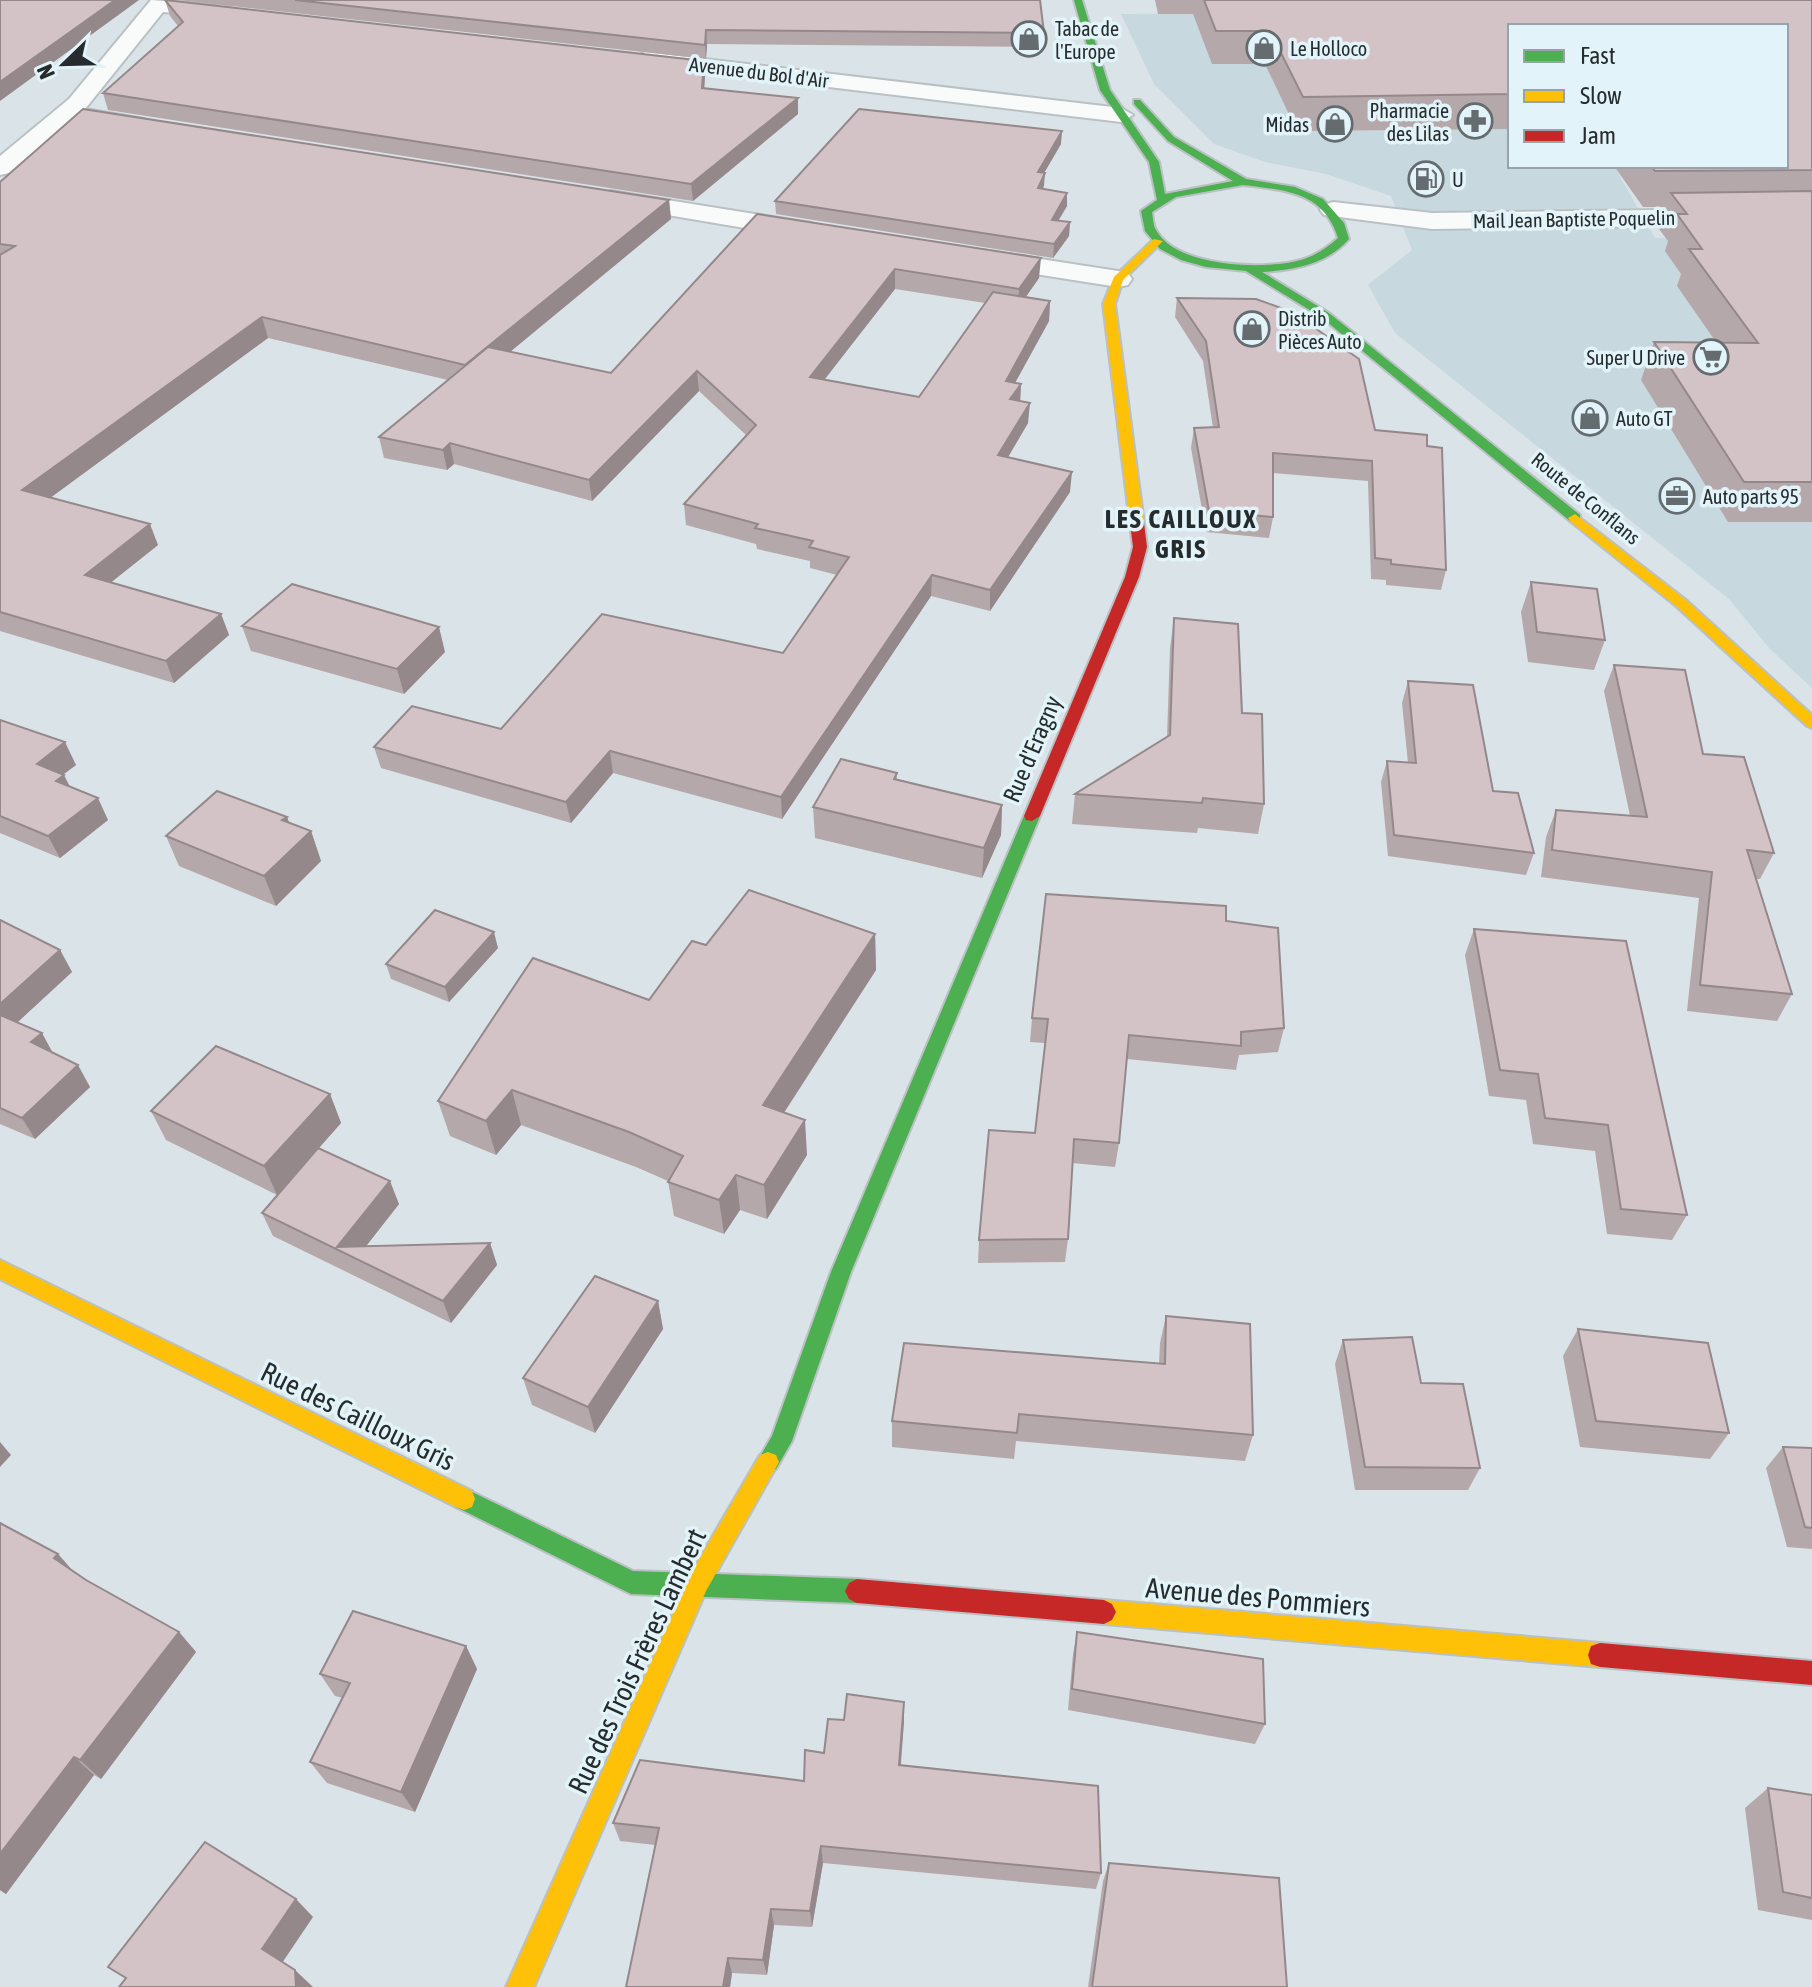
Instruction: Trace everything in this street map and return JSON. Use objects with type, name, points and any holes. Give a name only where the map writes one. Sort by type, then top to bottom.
[{"type":"main road","points":[[1078,0],[1105,90],[1154,162],[1161,198]]},
{"type":"main road","points":[[1099,64],[1171,139],[1243,182]]},
{"type":"main road","points":[[1325,315],[1330,264],[1344,224],[1333,210],[1295,191],[1243,182],[1197,186],[1161,198],[1151,207],[1146,218],[1149,230],[1158,241],[1196,260],[1250,269],[1330,264]]},
{"type":"main road","points":[[1118,279],[1158,241]]},
{"type":"main road","name":"Route de Conflans","points":[[1250,269],[1325,315],[1681,603],[1812,723]]},
{"type":"main road","name":"Rue d'Eragny","points":[[841,1272],[1132,577],[1140,547],[1109,304],[1118,279]]},
{"type":"main road","name":"Rue des Cailloux Gris","points":[[0,1269],[631,1582],[698,1583]]},
{"type":"main road","name":"Rue des Trois Frères Lambert","points":[[520,1987],[698,1583],[781,1441],[841,1272]]},
{"type":"main road","name":"Avenue des Pommiers","points":[[698,1583],[858,1591],[1812,1673]]},
{"type":"street","points":[[0,168],[68,113],[160,2],[247,15]]},
{"type":"street","name":"Avenue du Bol d'Air","points":[[622,57],[1121,115]]},
{"type":"street","points":[[68,113],[163,128]]},
{"type":"street","points":[[593,196],[840,235]]},
{"type":"street","name":"Mail Jean Baptiste Poquelin","points":[[1333,210],[1432,221],[1812,216]]},
{"type":"street","name":"Mail Jean Baptiste Poquelin","points":[[1330,264],[1432,221]]},
{"type":"street","points":[[963,255],[1118,279]]},
{"type":"shaded area","points":[[1812,11],[1788,25],[1508,24],[1508,168],[1615,168],[1655,238],[1812,237],[1812,688],[1770,649],[1729,599],[1395,333],[1368,285],[1412,250],[1391,196],[1326,174],[1265,162],[1214,144],[1154,84],[1121,14]]},
{"type":"building","points":[[0,0],[115,0],[0,82]]},
{"type":"building","points":[[165,0],[704,61],[702,88],[798,98],[691,184],[103,93],[183,22]]},
{"type":"building","points":[[295,0],[1040,0],[1044,33],[706,30],[705,45]]},
{"type":"building","points":[[1204,0],[1812,0],[1812,170],[1655,171],[1653,168],[1788,168],[1788,24],[1508,24],[1508,94],[1303,97],[1270,31],[1216,31]]},
{"type":"building","points":[[83,109],[669,200],[465,365],[262,317],[22,490],[150,524],[85,575],[221,614],[166,661],[0,612],[0,255],[15,246],[0,244],[0,182]]},
{"type":"building","points":[[859,109],[1062,131],[1038,172],[1045,173],[1038,188],[1067,193],[1052,220],[1070,222],[1054,244],[775,201]]},
{"type":"building","points":[[1812,191],[1812,482],[1744,482],[1654,342],[1758,343],[1689,249],[1702,249],[1677,214],[1687,214],[1671,193]]},
{"type":"building","points":[[757,214],[1041,258],[1019,289],[895,269],[810,377],[919,397],[993,292],[1050,301],[1006,381],[1021,384],[1010,399],[1030,403],[998,455],[1072,472],[990,590],[932,575],[781,797],[610,751],[566,802],[374,747],[412,706],[501,729],[602,614],[783,653],[849,557],[809,547],[813,541],[755,528],[758,524],[684,504],[756,425],[697,371],[589,480],[450,443],[443,450],[379,437],[488,347],[611,373]]},
{"type":"building","points":[[1177,298],[1256,299],[1292,312],[1359,359],[1375,430],[1427,435],[1427,446],[1442,448],[1446,570],[1391,564],[1391,560],[1375,558],[1372,461],[1273,453],[1273,517],[1209,511],[1194,428],[1219,427],[1206,341]]},
{"type":"building","points":[[1531,582],[1597,589],[1605,640],[1537,632]]},
{"type":"building","points":[[292,584],[439,627],[397,669],[242,626]]},
{"type":"building","points":[[1174,618],[1238,624],[1242,713],[1262,714],[1264,804],[1203,798],[1202,803],[1075,794],[1170,735]]},
{"type":"building","points":[[1614,665],[1685,670],[1703,754],[1744,757],[1774,853],[1747,850],[1792,994],[1700,985],[1712,872],[1552,850],[1556,810],[1647,817]]},
{"type":"building","points":[[1408,681],[1473,685],[1493,791],[1518,793],[1534,853],[1394,835],[1387,761],[1416,763]]},
{"type":"building","points":[[0,720],[65,742],[37,764],[64,775],[56,781],[98,798],[48,836],[0,816]]},
{"type":"building","points":[[841,759],[897,773],[894,779],[1002,805],[984,848],[813,807]]},
{"type":"building","points":[[217,791],[287,817],[282,820],[311,831],[264,876],[166,836]]},
{"type":"building","points":[[749,890],[875,934],[763,1105],[805,1120],[764,1185],[736,1175],[719,1200],[668,1182],[683,1156],[629,1132],[512,1090],[486,1121],[438,1101],[533,958],[649,1000],[692,941],[706,945]]},
{"type":"building","points":[[1046,894],[1226,906],[1226,921],[1278,928],[1284,1028],[1241,1032],[1241,1046],[1129,1035],[1119,1143],[1074,1139],[1068,1239],[979,1240],[989,1130],[1035,1133],[1048,1019],[1032,1018]]},
{"type":"building","points":[[435,910],[494,932],[445,987],[386,964]]},
{"type":"building","points":[[0,920],[60,950],[0,1004]]},
{"type":"building","points":[[1474,929],[1626,941],[1687,1215],[1621,1209],[1608,1125],[1545,1118],[1538,1074],[1500,1070]]},
{"type":"building","points":[[0,1015],[42,1033],[31,1042],[78,1065],[22,1118],[0,1108]]},
{"type":"building","points":[[216,1046],[330,1094],[264,1166],[151,1111]]},
{"type":"building","points":[[318,1148],[390,1181],[337,1247],[490,1243],[443,1301],[262,1213]]},
{"type":"building","points":[[595,1276],[658,1301],[588,1407],[523,1378]]},
{"type":"building","points":[[1166,1316],[1250,1324],[1253,1435],[1019,1414],[1017,1433],[892,1421],[904,1343],[1165,1364]]},
{"type":"building","points":[[1578,1329],[1708,1343],[1729,1433],[1596,1421]]},
{"type":"building","points":[[1412,1337],[1421,1383],[1463,1384],[1480,1468],[1365,1467],[1343,1340]]},
{"type":"building","points":[[1783,1447],[1812,1448],[1812,1528],[1805,1527]]},
{"type":"building","points":[[0,1523],[58,1554],[54,1558],[86,1580],[179,1632],[80,1760],[74,1757],[0,1854]]},
{"type":"building","points":[[353,1611],[466,1646],[401,1792],[310,1762],[350,1683],[320,1674]]},
{"type":"building","points":[[1077,1632],[1263,1659],[1265,1724],[1072,1689]]},
{"type":"building","points":[[847,1694],[904,1702],[899,1765],[1098,1786],[1101,1873],[821,1846],[810,1911],[771,1909],[763,1960],[728,1958],[723,1987],[626,1987],[659,1828],[613,1823],[640,1760],[804,1781],[805,1750],[824,1753],[828,1719],[844,1720]]},
{"type":"building","points":[[1768,1788],[1812,1795],[1812,1898],[1783,1892]]},
{"type":"building","points":[[205,1842],[296,1899],[262,1949],[295,1970],[296,1987],[119,1987],[126,1978],[108,1967]]},
{"type":"building","points":[[1109,1863],[1279,1878],[1287,1987],[1092,1987]]},
{"type":"traffic: fast","points":[[1078,0],[1105,90],[1154,162],[1161,198]]},
{"type":"traffic: fast","points":[[1137,102],[1171,139],[1243,182]]},
{"type":"traffic: fast","points":[[1243,182],[1275,186],[1306,194],[1319,201],[1339,223],[1344,239],[1318,258],[1307,262],[1238,268],[1185,257],[1164,246],[1150,231],[1146,211],[1173,194],[1243,182]]},
{"type":"traffic: fast","points":[[1250,269],[1325,315],[1575,518]]},
{"type":"traffic: fast","points":[[768,1462],[781,1441],[841,1272],[1032,816]]},
{"type":"traffic: fast","points":[[464,1499],[631,1582],[857,1591]]},
{"type":"traffic: slow","points":[[1137,523],[1109,304],[1118,279],[1158,241]]},
{"type":"traffic: slow","points":[[1575,518],[1681,603],[1812,723]]},
{"type":"traffic: slow","points":[[0,1269],[464,1499]]},
{"type":"traffic: slow","points":[[520,1987],[698,1583],[768,1462]]},
{"type":"traffic: slow","points":[[1104,1612],[1600,1655]]},
{"type":"traffic: jam","points":[[1032,816],[1132,577],[1140,547],[1137,523]]},
{"type":"traffic: jam","points":[[857,1591],[1104,1612]]},
{"type":"traffic: jam","points":[[1600,1655],[1812,1673]]},
{"type":"place","name":"Tabac de l'Europe","points":[[1029,39]]},
{"type":"place","name":"Le Holloco","points":[[1264,48]]},
{"type":"place","name":"Pharmacie des Lilas","points":[[1475,121]]},
{"type":"place","name":"Midas","points":[[1335,124]]},
{"type":"place","name":"U","points":[[1426,179]]},
{"type":"place","name":"Distrib Pièces Auto","points":[[1252,329]]},
{"type":"place","name":"Super U Drive","points":[[1711,357]]},
{"type":"place","name":"Auto GT","points":[[1590,418]]},
{"type":"place","name":"Auto parts 95","points":[[1677,496]]},
{"type":"district","name":"LES CAILLOUX GRIS","points":[[1181,534]]}]
